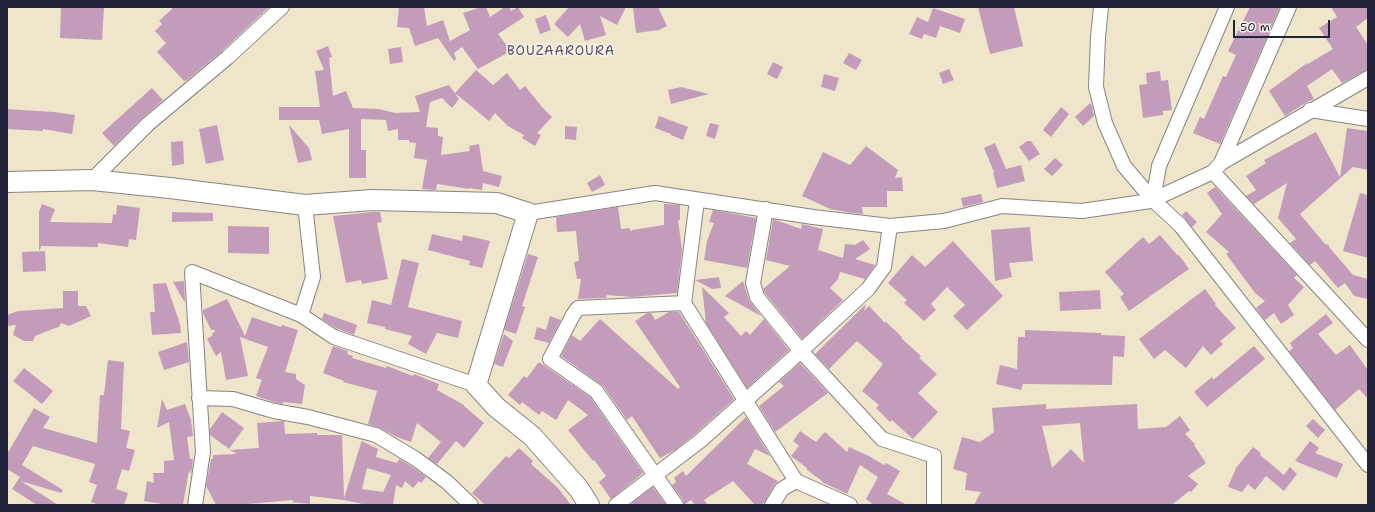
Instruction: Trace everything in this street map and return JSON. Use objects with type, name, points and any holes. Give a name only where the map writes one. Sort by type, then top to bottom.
[{"type":"street","points":[[92,180],[148,124],[228,57],[282,7]]},
{"type":"street","points":[[1101,7],[1096,87],[1105,123],[1124,166],[1153,200],[1180,224],[1368,465]]},
{"type":"street","points":[[1153,200],[1159,166],[1227,7]]},
{"type":"street","points":[[1217,167],[1289,7]]},
{"type":"street","points":[[7,182],[92,180],[305,205],[372,200],[497,203],[528,213],[655,193],[813,217],[890,226],[944,221],[1002,206],[1082,211],[1153,200],[1217,167],[1310,110],[1368,78]]},
{"type":"street","points":[[1310,110],[1368,118]]},
{"type":"street","points":[[1217,167],[1367,337]]},
{"type":"street","points":[[697,200],[684,303],[796,481],[845,504]]},
{"type":"street","points":[[301,315],[313,277],[305,205]]},
{"type":"street","points":[[766,209],[753,283],[757,297],[802,351],[882,439],[934,456],[934,505]]},
{"type":"street","points":[[476,385],[528,213]]},
{"type":"street","points":[[616,505],[700,441],[802,351],[868,288],[884,267],[890,226]]},
{"type":"street","points":[[195,505],[203,452],[192,272],[301,315],[334,337],[476,385],[496,407],[532,436],[579,489],[588,505]]},
{"type":"street","points":[[676,505],[596,391],[550,359],[578,308],[684,303]]},
{"type":"street","points":[[199,398],[233,399],[376,435],[416,459],[447,482],[471,505]]},
{"type":"street","points":[[772,505],[782,489],[796,481]]},
{"type":"building","points":[[61,7],[104,7],[102,40],[60,38]]},
{"type":"building","points":[[174,7],[269,7],[222,51],[184,81],[157,52],[166,43],[155,31],[162,24],[159,21]]},
{"type":"building","points":[[399,7],[424,7],[427,26],[443,20],[450,41],[470,30],[463,13],[481,7],[486,7],[490,17],[505,7],[509,7],[511,11],[518,7],[524,17],[498,34],[511,51],[478,69],[462,47],[454,53],[456,59],[454,61],[438,38],[415,46],[409,28],[397,27]]},
{"type":"building","points":[[569,7],[626,7],[617,25],[600,16],[606,35],[585,41],[580,24],[568,37],[554,24]]},
{"type":"building","points":[[633,7],[658,7],[667,26],[659,30],[636,33]]},
{"type":"building","points":[[978,7],[1014,7],[1023,46],[990,54]]},
{"type":"building","points":[[1250,7],[1280,7],[1220,144],[1193,133],[1200,117],[1204,119],[1223,76],[1226,77],[1236,55],[1228,51]]},
{"type":"building","points":[[1331,7],[1368,7],[1368,18],[1356,27],[1368,45],[1368,70],[1342,83],[1332,69],[1307,86],[1314,99],[1285,116],[1269,91],[1307,63],[1308,64],[1333,49],[1319,28],[1337,17]]},
{"type":"building","points":[[933,8],[965,19],[960,33],[940,26],[936,38],[924,34],[922,39],[909,34],[917,17],[928,22]]},
{"type":"building","points":[[546,15],[551,30],[540,34],[535,19]]},
{"type":"building","points":[[328,46],[332,57],[329,58],[333,96],[346,91],[353,108],[379,109],[395,113],[420,112],[415,96],[449,85],[459,99],[452,108],[442,98],[430,102],[426,127],[438,128],[438,136],[443,137],[441,155],[470,151],[469,146],[479,144],[483,171],[502,176],[499,187],[483,183],[482,190],[437,184],[436,190],[422,189],[427,160],[414,158],[416,143],[409,142],[409,140],[398,140],[398,129],[388,131],[386,120],[361,119],[361,150],[366,150],[366,178],[349,178],[349,129],[322,134],[319,120],[279,120],[279,107],[320,107],[315,71],[324,70],[316,51]]},
{"type":"building","points":[[401,47],[403,62],[390,64],[388,49]]},
{"type":"building","points":[[849,53],[862,60],[856,70],[843,63]]},
{"type":"building","points":[[773,62],[783,67],[777,79],[767,74]]},
{"type":"building","points":[[949,69],[954,80],[943,84],[939,73]]},
{"type":"building","points":[[476,70],[493,85],[507,73],[520,90],[525,86],[552,117],[537,133],[541,135],[535,146],[522,138],[524,135],[508,126],[495,113],[489,121],[455,93]]},
{"type":"building","points":[[1160,71],[1161,81],[1168,80],[1172,110],[1163,111],[1163,115],[1143,118],[1139,85],[1147,84],[1146,73]]},
{"type":"building","points":[[824,74],[839,78],[835,91],[821,87]]},
{"type":"building","points":[[681,87],[709,94],[671,104],[668,90]]},
{"type":"building","points":[[152,88],[163,100],[142,118],[114,146],[102,133]]},
{"type":"building","points":[[1090,103],[1094,116],[1083,126],[1075,117]]},
{"type":"building","points":[[1061,107],[1069,114],[1051,137],[1043,130]]},
{"type":"building","points":[[7,109],[75,115],[72,134],[43,129],[43,131],[7,129]]},
{"type":"building","points":[[659,116],[688,127],[683,140],[655,128]]},
{"type":"building","points":[[710,123],[719,125],[715,139],[706,136]]},
{"type":"building","points":[[217,125],[224,160],[206,164],[199,129]]},
{"type":"building","points":[[289,125],[309,148],[312,160],[298,163]]},
{"type":"building","points":[[565,126],[577,127],[576,140],[565,139]]},
{"type":"building","points":[[1347,128],[1368,131],[1368,170],[1353,167],[1300,214],[1325,244],[1329,245],[1329,247],[1353,275],[1368,279],[1368,299],[1354,296],[1345,283],[1338,288],[1315,261],[1310,265],[1290,243],[1296,239],[1278,218],[1287,183],[1254,204],[1246,196],[1256,190],[1246,176],[1266,163],[1264,160],[1316,132],[1340,177]]},
{"type":"building","points":[[183,141],[184,164],[172,166],[171,142]]},
{"type":"building","points":[[1027,141],[1031,141],[1040,154],[1029,161],[1019,147]]},
{"type":"building","points":[[995,143],[1006,169],[1021,165],[1025,181],[997,188],[994,172],[984,148]]},
{"type":"building","points":[[866,146],[898,170],[895,178],[902,177],[903,191],[887,191],[887,207],[862,207],[863,214],[852,213],[830,209],[802,196],[823,152],[850,165]]},
{"type":"building","points":[[1055,158],[1063,165],[1052,176],[1044,169]]},
{"type":"building","points":[[600,175],[605,185],[592,192],[587,183]]},
{"type":"building","points":[[1215,187],[1297,275],[1294,278],[1304,287],[1288,305],[1294,315],[1281,324],[1274,313],[1265,320],[1256,308],[1265,301],[1255,293],[1226,254],[1229,252],[1206,232],[1222,214],[1207,193]]},
{"type":"building","points":[[1360,193],[1368,195],[1368,258],[1343,251]]},
{"type":"building","points":[[981,194],[983,202],[963,207],[961,198]]},
{"type":"building","points":[[42,204],[55,209],[50,222],[112,223],[113,214],[116,215],[117,205],[140,208],[136,240],[129,239],[128,247],[98,243],[98,247],[41,246],[39,250],[39,212]]},
{"type":"building","points":[[664,204],[680,205],[680,220],[678,220],[682,250],[677,293],[632,297],[607,295],[606,298],[578,299],[581,279],[577,279],[574,262],[579,261],[576,231],[557,232],[556,217],[618,207],[621,229],[629,228],[632,232],[632,230],[664,225]]},
{"type":"building","points":[[713,210],[756,218],[747,268],[704,260],[707,241],[714,223],[709,222]]},
{"type":"building","points":[[1186,211],[1197,222],[1192,227],[1182,215]]},
{"type":"building","points":[[172,212],[213,213],[213,221],[172,222]]},
{"type":"building","points":[[380,212],[382,222],[377,223],[388,279],[362,284],[361,280],[346,283],[333,216]]},
{"type":"building","points":[[773,219],[801,229],[802,224],[823,229],[818,250],[843,258],[845,244],[855,245],[863,240],[870,249],[855,259],[875,265],[865,279],[840,272],[838,279],[830,288],[843,300],[802,339],[763,289],[790,266],[766,260]]},
{"type":"building","points":[[228,226],[269,227],[269,254],[228,253]]},
{"type":"building","points":[[1030,227],[1033,261],[1009,263],[1012,277],[995,281],[991,230]]},
{"type":"building","points":[[432,234],[462,241],[463,235],[490,241],[482,268],[469,265],[470,261],[428,250]]},
{"type":"building","points":[[1160,235],[1178,256],[1179,255],[1189,269],[1129,311],[1120,297],[1124,294],[1105,272],[1143,237],[1149,244]]},
{"type":"building","points":[[953,241],[1003,296],[967,330],[953,316],[965,305],[947,287],[931,304],[936,310],[924,321],[904,303],[907,300],[888,283],[912,255],[925,267]]},
{"type":"building","points":[[45,251],[46,271],[23,272],[22,252]]},
{"type":"building","points":[[528,254],[538,257],[522,306],[525,307],[516,334],[504,330]]},
{"type":"building","points":[[402,259],[419,263],[408,307],[462,321],[458,338],[437,333],[426,354],[408,344],[412,336],[367,323],[372,300],[391,305]]},
{"type":"building","points":[[719,277],[721,288],[712,289],[695,280]]},
{"type":"building","points":[[184,281],[185,303],[173,282]]},
{"type":"building","points":[[743,281],[749,300],[761,316],[725,296]]},
{"type":"building","points":[[166,283],[180,324],[181,333],[152,335],[150,312],[155,312],[153,284]]},
{"type":"building","points":[[702,287],[729,313],[724,317],[741,336],[746,331],[750,335],[764,319],[789,350],[747,388],[706,323]]},
{"type":"building","points":[[1205,289],[1216,304],[1215,305],[1236,328],[1220,341],[1223,344],[1211,355],[1203,346],[1186,368],[1165,350],[1154,359],[1139,339]]},
{"type":"building","points":[[1100,290],[1101,309],[1060,311],[1059,292]]},
{"type":"building","points":[[63,291],[78,291],[78,306],[86,306],[91,316],[69,326],[61,323],[59,327],[35,336],[33,341],[24,341],[13,335],[16,325],[7,326],[7,315],[18,311],[63,308]]},
{"type":"building","points":[[227,299],[245,336],[252,317],[281,327],[282,325],[298,330],[285,372],[296,374],[296,379],[305,385],[302,404],[283,402],[283,404],[277,403],[256,396],[262,380],[256,378],[268,347],[240,337],[248,376],[226,380],[221,352],[216,356],[207,339],[213,335],[212,333],[215,332],[215,330],[211,330],[203,310]]},
{"type":"building","points":[[866,304],[864,311],[869,306],[921,356],[919,358],[937,374],[918,393],[938,412],[913,439],[892,420],[890,422],[876,408],[879,405],[862,391],[883,364],[857,341],[829,369],[815,354]]},
{"type":"building","points":[[669,312],[679,312],[734,399],[675,450],[660,458],[632,416],[627,420],[603,386],[561,356],[572,335],[580,341],[600,319],[678,389],[680,387],[635,321],[647,313],[651,313],[655,320]]},
{"type":"building","points":[[324,313],[357,325],[354,335],[338,329],[322,319]]},
{"type":"building","points":[[1326,314],[1333,323],[1318,334],[1336,355],[1350,345],[1368,370],[1368,399],[1359,389],[1335,410],[1289,351],[1293,348],[1290,343]]},
{"type":"building","points":[[550,316],[561,320],[549,343],[534,339],[537,327],[546,330]]},
{"type":"building","points":[[1025,330],[1101,333],[1101,335],[1125,336],[1124,357],[1113,356],[1112,385],[1023,384],[1021,390],[996,384],[1000,365],[1017,369],[1018,337],[1025,337]]},
{"type":"building","points":[[504,334],[513,341],[503,367],[494,364]]},
{"type":"building","points":[[187,342],[189,362],[164,370],[158,352]]},
{"type":"building","points":[[333,346],[348,351],[347,354],[353,356],[352,358],[386,368],[387,366],[413,376],[414,374],[439,384],[437,390],[464,405],[484,423],[464,448],[456,441],[437,464],[428,458],[441,442],[417,423],[411,442],[368,424],[377,391],[343,382],[344,381],[323,373]]},
{"type":"building","points":[[1254,346],[1265,359],[1207,407],[1194,392],[1212,377],[1213,380]]},
{"type":"building","points":[[108,360],[124,362],[121,429],[130,431],[126,448],[135,450],[129,471],[122,469],[116,489],[128,493],[124,505],[100,505],[91,502],[97,485],[89,482],[95,464],[33,446],[22,465],[63,490],[61,493],[21,481],[58,505],[37,505],[12,489],[20,477],[7,469],[7,454],[34,408],[50,417],[43,428],[97,443],[100,395],[104,395]]},
{"type":"building","points":[[539,362],[590,397],[643,473],[611,499],[599,482],[606,476],[568,430],[588,415],[568,400],[556,420],[542,411],[539,415],[522,402],[520,405],[508,395],[524,376],[527,378]]},
{"type":"building","points":[[800,363],[828,393],[775,432],[759,406],[784,386],[779,382]]},
{"type":"building","points":[[24,368],[53,391],[42,404],[13,381]]},
{"type":"building","points":[[162,399],[167,410],[185,404],[191,420],[193,436],[187,437],[190,459],[193,459],[191,474],[189,470],[183,505],[168,505],[144,501],[147,481],[154,483],[153,473],[164,473],[164,461],[174,460],[169,422],[157,428]]},
{"type":"building","points":[[1046,404],[1046,409],[1137,404],[1138,429],[1166,427],[1180,416],[1190,430],[1185,434],[1195,444],[1194,445],[1206,463],[1188,476],[1198,484],[1191,492],[1189,491],[1172,505],[974,505],[981,492],[965,490],[967,473],[953,469],[962,437],[980,442],[994,432],[992,408]],"holes":[[[1080,423],[1084,463],[1071,449],[1052,468],[1042,426]]]},
{"type":"building","points":[[222,412],[244,428],[229,449],[210,435],[210,429]]},
{"type":"building","points":[[746,417],[770,456],[755,449],[747,464],[778,481],[764,503],[761,505],[755,505],[733,481],[704,500],[708,505],[695,505],[691,500],[684,505],[683,500],[672,485],[676,482],[674,478],[683,471],[686,476]]},
{"type":"building","points":[[1313,419],[1325,430],[1318,438],[1306,426]]},
{"type":"building","points":[[284,421],[285,434],[317,433],[317,435],[342,435],[344,498],[362,441],[378,449],[376,457],[397,463],[399,459],[426,477],[421,483],[419,481],[413,488],[405,481],[402,488],[396,485],[393,505],[367,505],[344,500],[310,496],[310,504],[292,502],[293,500],[236,505],[216,505],[206,486],[213,455],[237,454],[230,450],[259,448],[257,423]],"holes":[[[367,468],[391,475],[383,492],[362,489]]]},
{"type":"building","points":[[800,431],[816,442],[825,432],[847,452],[849,447],[884,465],[886,463],[900,471],[887,494],[907,505],[874,505],[866,499],[878,477],[860,465],[847,494],[822,482],[791,456],[799,446],[793,441]]},
{"type":"building","points":[[1310,441],[1319,448],[1315,453],[1343,464],[1337,478],[1295,461]]},
{"type":"building","points":[[1253,447],[1261,453],[1260,455],[1284,475],[1290,467],[1297,474],[1284,491],[1266,476],[1255,490],[1248,484],[1242,492],[1228,487],[1236,468]]},
{"type":"building","points":[[519,448],[533,461],[531,464],[558,488],[571,505],[485,505],[472,493],[506,456],[509,458]]},
{"type":"building","points":[[653,487],[666,505],[633,505],[632,503]]},
{"type":"district","name":"BOUZAAROURA","points":[[561,52]]}]
